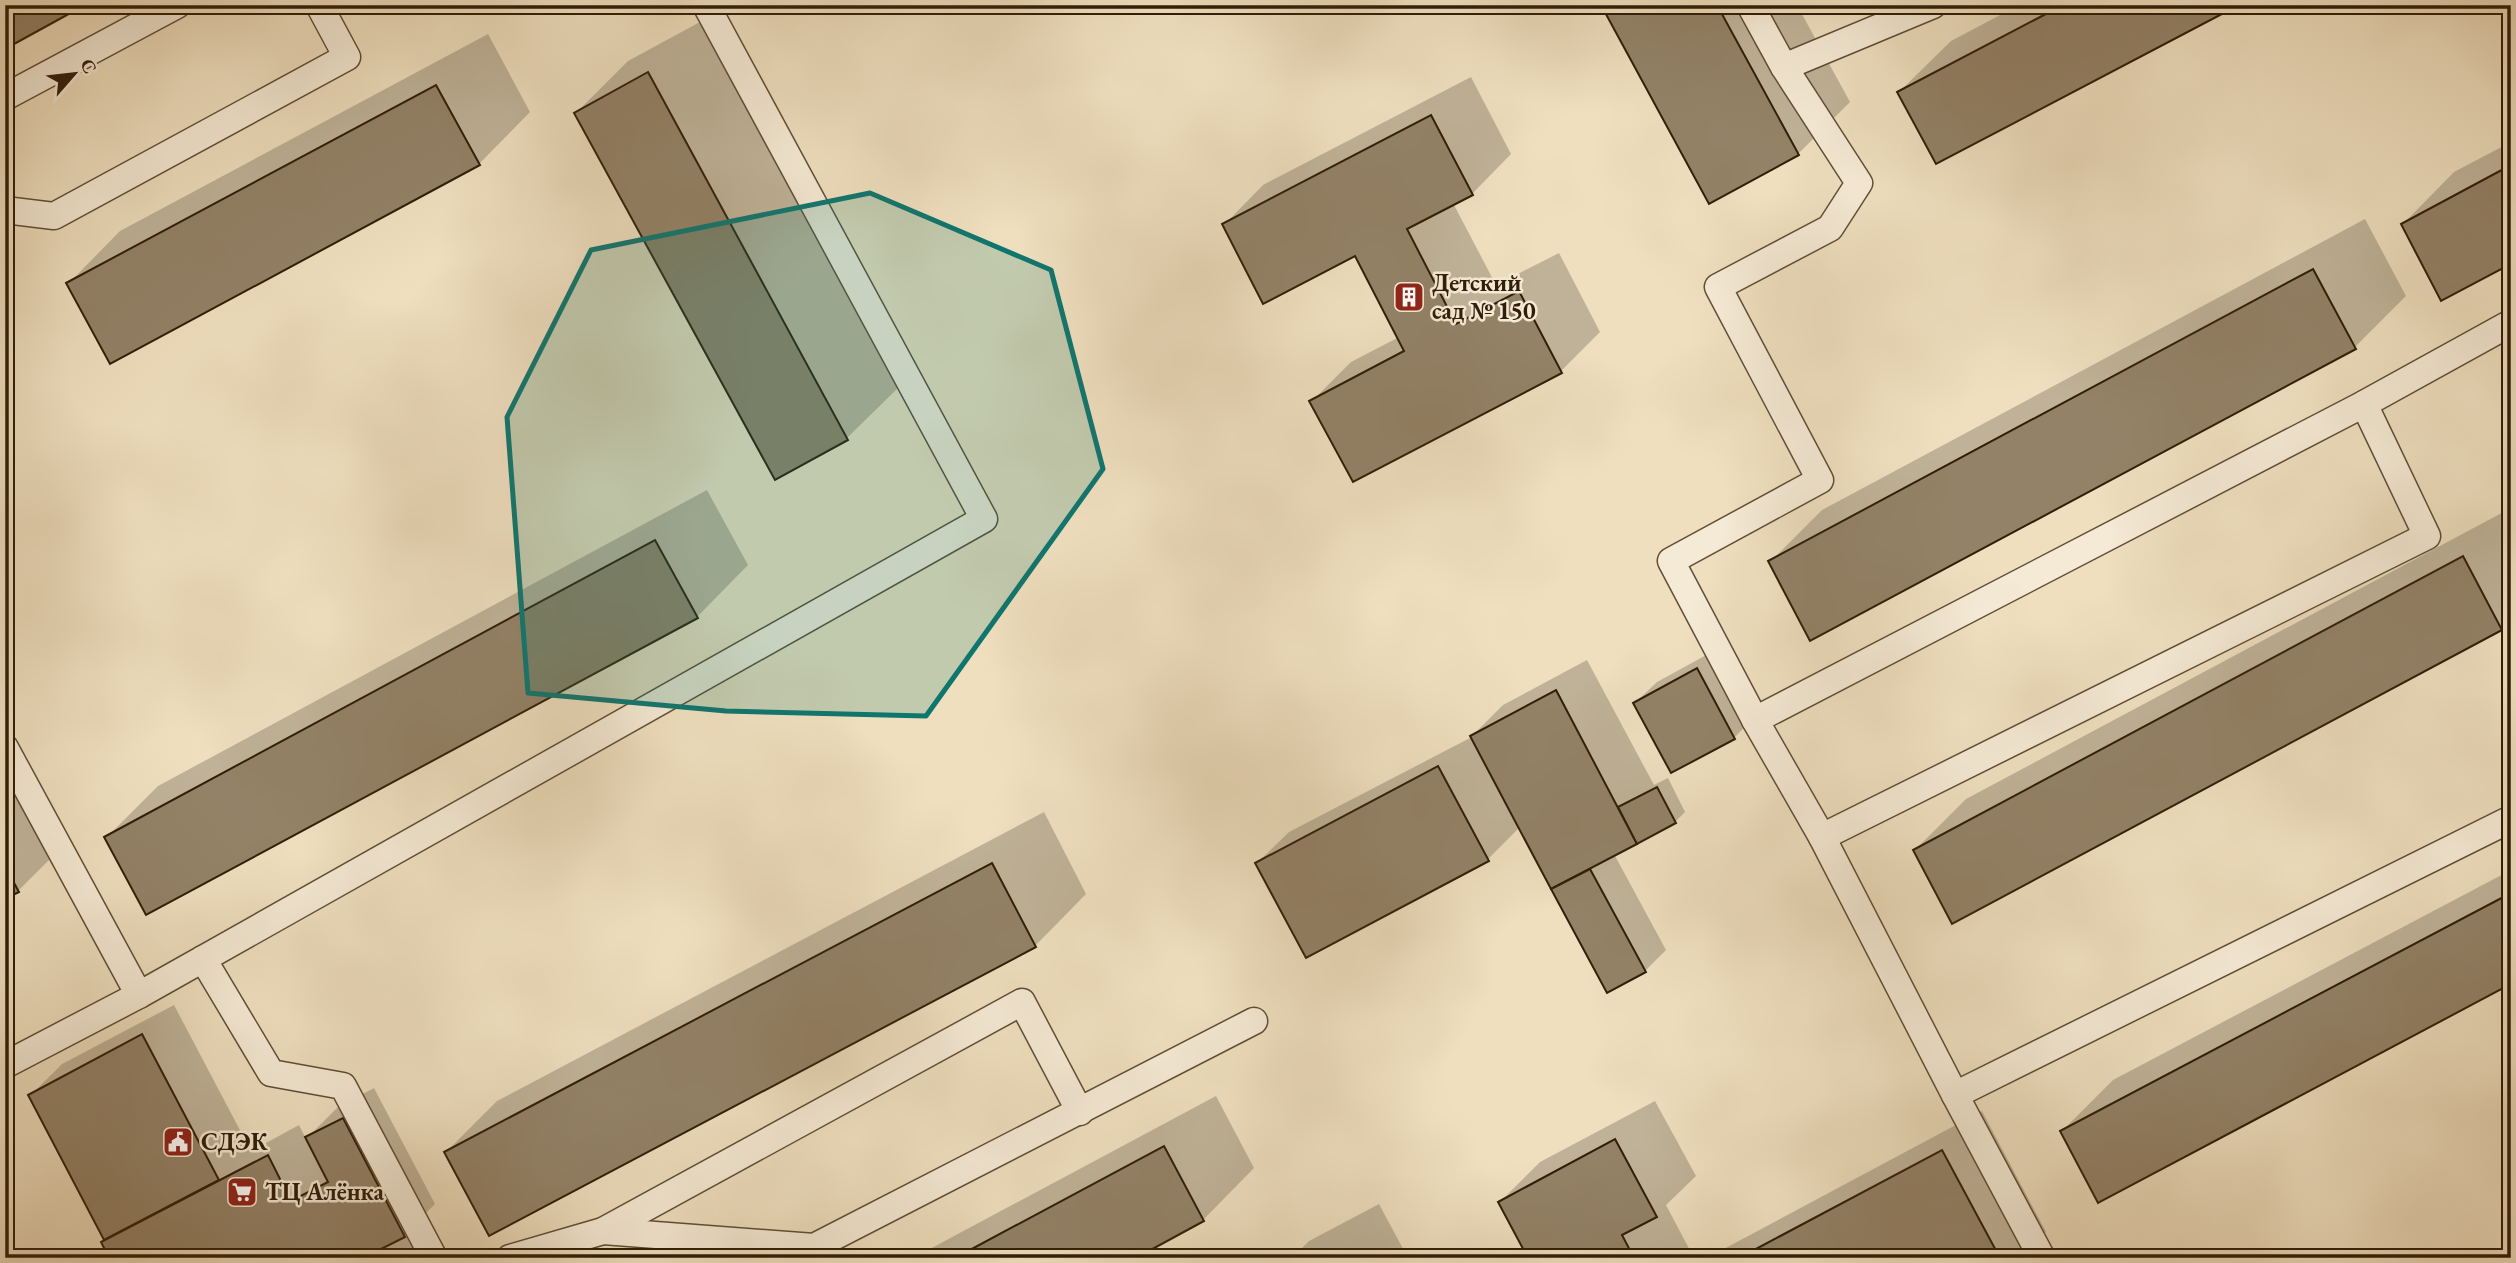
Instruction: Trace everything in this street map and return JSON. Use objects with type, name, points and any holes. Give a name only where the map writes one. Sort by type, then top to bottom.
[{"type":"lane","points":[[5,97],[177,5]]},
{"type":"lane","points":[[5,210],[54,216],[347,57],[319,5]]},
{"type":"lane","points":[[5,1065],[139,995],[984,519],[706,5]]},
{"type":"lane","points":[[1750,5],[1784,67],[1859,183],[1830,228],[1718,287],[1821,480],[1671,561],[1755,720],[1822,837],[2042,1258]]},
{"type":"lane","points":[[1784,67],[1933,5]]},
{"type":"lane","points":[[1755,720],[2364,404],[2511,323]]},
{"type":"lane","points":[[1822,837],[2427,536],[2364,404]]},
{"type":"lane","points":[[5,748],[139,995]]},
{"type":"lane","points":[[1955,1095],[2511,819]]},
{"type":"lane","points":[[203,959],[271,1073],[342,1086],[434,1258]]},
{"type":"lane","points":[[510,1258],[603,1231],[1022,1002],[1080,1112]]},
{"type":"lane","points":[[603,1231],[814,1247],[1254,1021]]},
{"type":"highlighted area","points":[[870,193],[1051,270],[1103,469],[926,716],[726,711],[528,693],[507,417],[591,250]]},
{"type":"building","points":[[5,5],[85,5],[5,49]]},
{"type":"building","points":[[1601,5],[1717,5],[1799,155],[1709,204]]},
{"type":"building","points":[[2063,5],[2239,5],[1936,164],[1897,92]]},
{"type":"building","points":[[648,72],[848,440],[775,480],[574,113]]},
{"type":"building","points":[[436,85],[480,165],[110,364],[66,283]]},
{"type":"building","name":"Детский сад № 150","points":[[1431,115],[1473,195],[1407,229],[1456,324],[1519,291],[1562,373],[1353,482],[1309,401],[1404,351],[1355,256],[1263,304],[1222,224]]},
{"type":"building","points":[[2511,165],[2511,264],[2441,301],[2401,224]]},
{"type":"building","points":[[2313,269],[2356,349],[1810,641],[1768,561]]},
{"type":"building","points":[[655,540],[698,618],[146,915],[104,837]]},
{"type":"building","points":[[2463,556],[2502,630],[1952,924],[1913,850]]},
{"type":"building","points":[[1697,668],[1735,739],[1671,773],[1633,703]]},
{"type":"building","points":[[1556,690],[1637,844],[1551,889],[1470,736]]},
{"type":"building","points":[[1438,766],[1489,861],[1306,958],[1255,863]]},
{"type":"building","points":[[1657,787],[1676,823],[1637,844],[1618,807]]},
{"type":"building","points":[[992,863],[1036,947],[489,1236],[444,1152]]},
{"type":"building","points":[[5,866],[19,892],[5,899]]},
{"type":"building","points":[[1590,869],[1646,972],[1607,993],[1551,889]]},
{"type":"building","points":[[2511,893],[2511,984],[2098,1203],[2060,1131]]},
{"type":"building","points":[[142,1034],[219,1180],[104,1240],[28,1095]]},
{"type":"building","name":"ТЦ Алёнка","points":[[343,1118],[405,1237],[373,1253],[375,1258],[109,1258],[101,1242],[268,1155],[291,1201],[328,1182],[305,1137]]},
{"type":"building","points":[[1615,1139],[1657,1217],[1622,1235],[1634,1258],[1528,1258],[1498,1202]]},
{"type":"building","points":[[1164,1146],[1204,1221],[1136,1258],[955,1258]]},
{"type":"building","points":[[1942,1150],[2000,1258],[1739,1258]]},
{"type":"place","name":"Детский сад № 150","points":[[1409,297]]},
{"type":"place","name":"СДЭК","points":[[178,1142]]},
{"type":"place","name":"ТЦ Алёнка","points":[[242,1192]]}]
